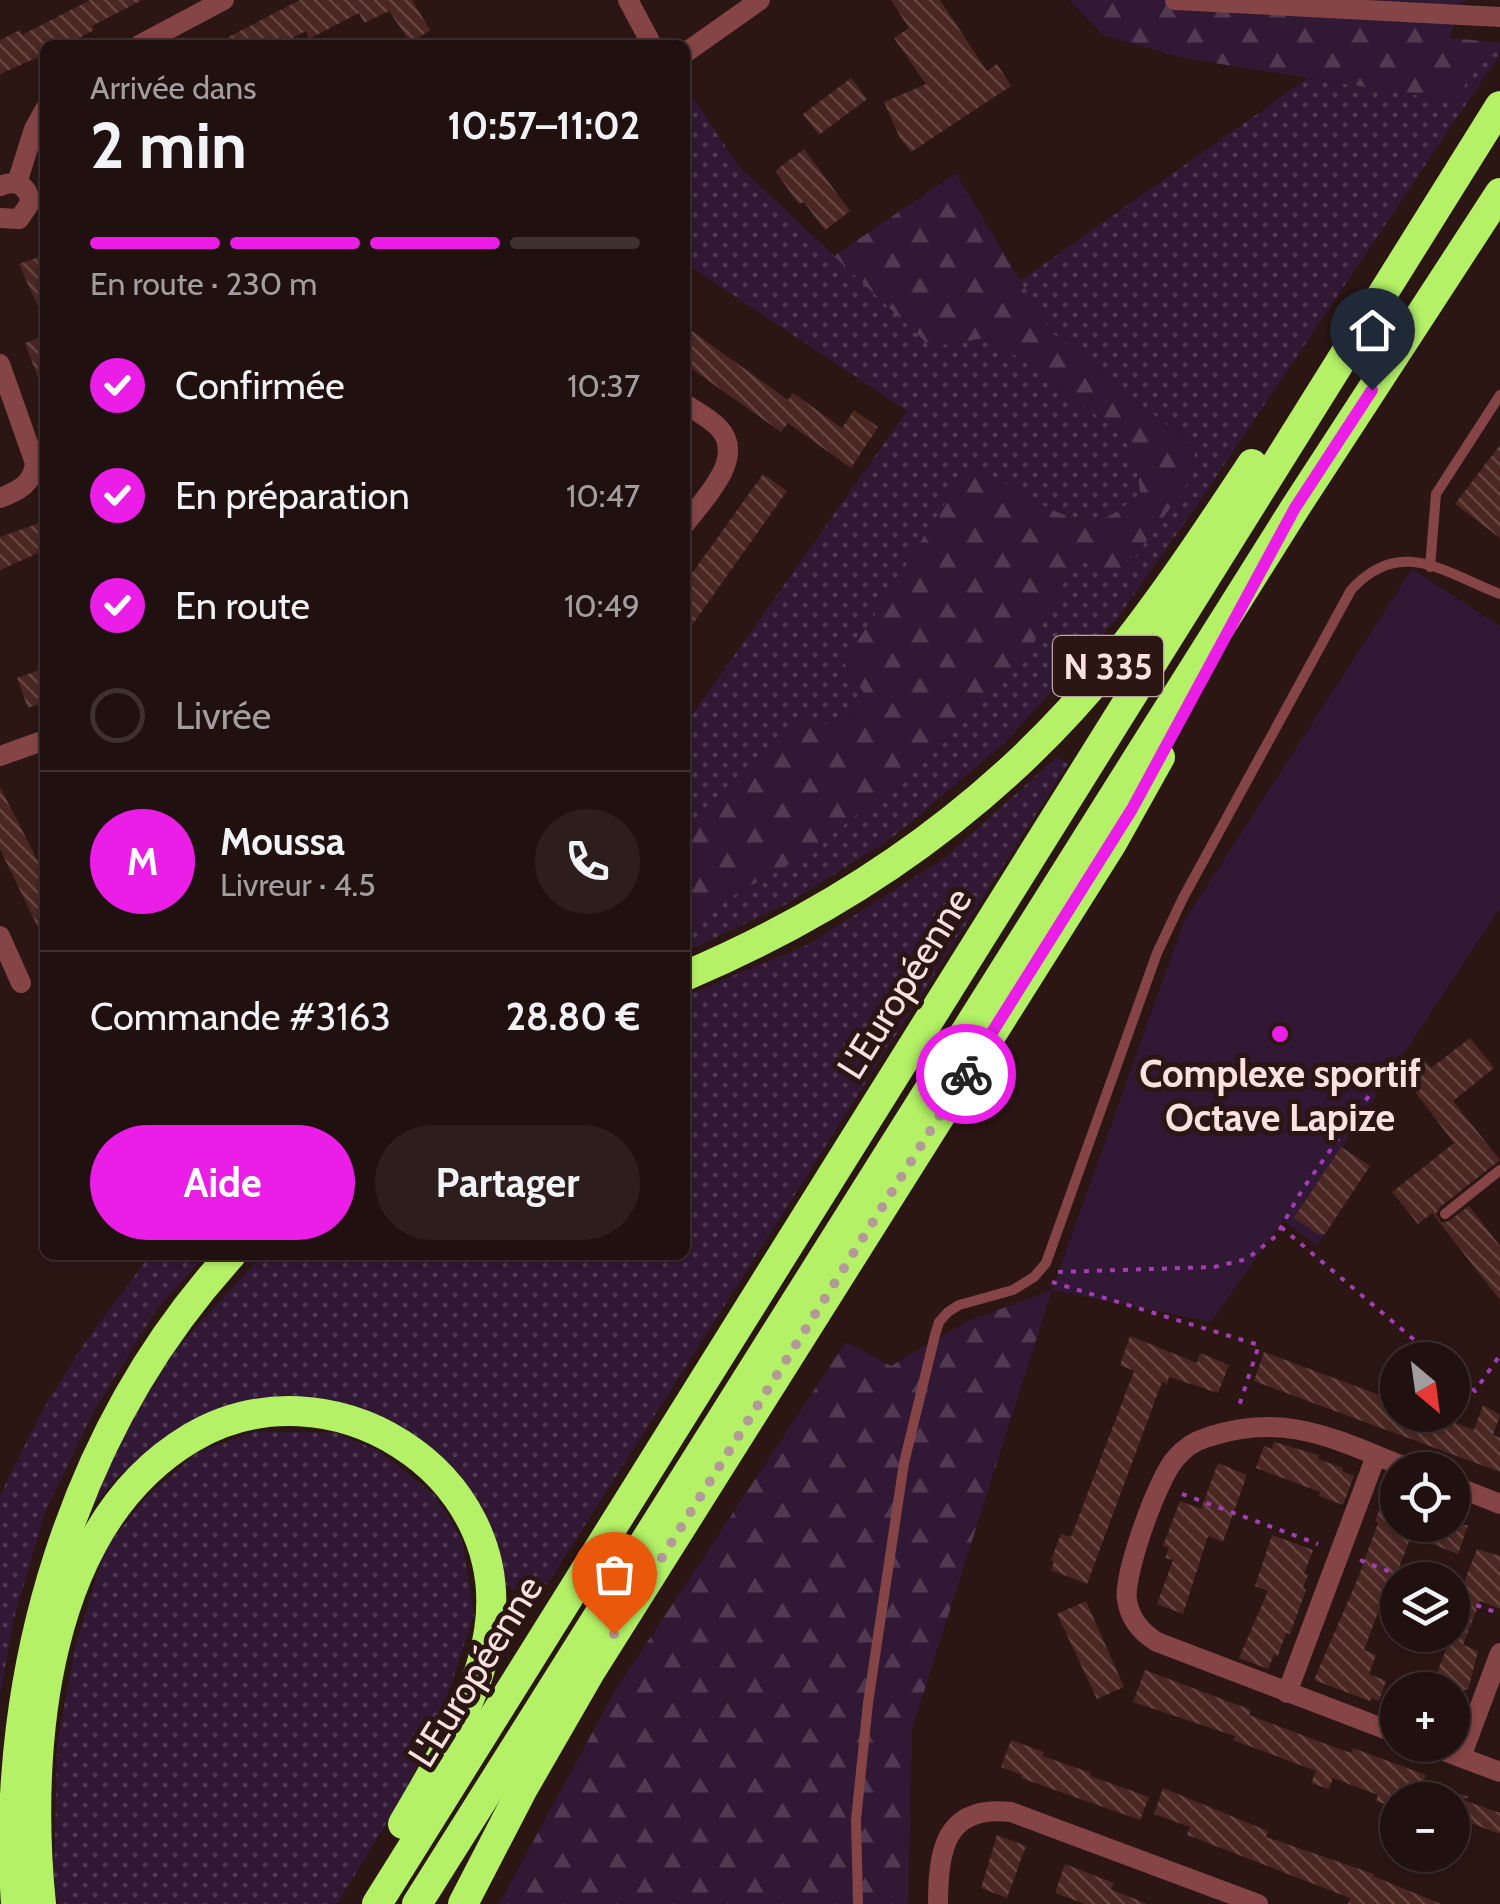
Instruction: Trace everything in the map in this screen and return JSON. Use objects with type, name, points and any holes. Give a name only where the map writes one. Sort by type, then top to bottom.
[{"type":"highway","name":"L'Européenne","points":[[377,1904],[1500,106]]},
{"type":"highway","name":"L'Européenne","points":[[417,1904],[1295,508],[1500,193]]},
{"type":"highway","name":"N 335","points":[[690,974],[793,926],[890,868],[964,811],[1043,739],[1112,662],[1418,235]]},
{"type":"highway","name":"N 335","points":[[463,1904],[590,1672],[1132,809],[1295,508]]},
{"type":"highway","points":[[16,1904],[12,1824],[16,1740],[30,1648],[52,1566],[84,1481],[120,1408],[168,1332],[227,1260]]},
{"type":"highway","points":[[40,1904],[37,1797],[47,1686],[66,1608],[89,1551],[125,1496],[181,1444],[231,1420],[262,1412],[295,1410],[327,1412],[366,1424],[418,1456],[463,1508],[475,1531],[488,1578],[489,1632],[472,1689],[430,1777],[356,1904]]},
{"type":"street","points":[[148,40],[224,0]]},
{"type":"street","points":[[628,0],[649,40]]},
{"type":"street","points":[[690,49],[760,0]]},
{"type":"street","points":[[1175,0],[1500,17]]},
{"type":"street","points":[[1280,0],[1341,8]]},
{"type":"street","points":[[1,224],[20,220],[37,210],[28,192],[8,184],[40,118]]},
{"type":"street","points":[[0,364],[35,463],[26,484],[0,498]]},
{"type":"street","points":[[690,408],[719,428],[728,450],[723,471],[690,517]]},
{"type":"street","points":[[0,756],[40,742]]},
{"type":"street","points":[[0,936],[22,984]]},
{"type":"street","points":[[1380,1458],[1299,1428],[1235,1430],[1192,1444],[1176,1458],[1160,1486],[1128,1576],[1128,1606],[1137,1624],[1166,1646],[1380,1727]]},
{"type":"street","points":[[1287,1693],[1376,1456]]},
{"type":"street","points":[[1470,1492],[1500,1504]]},
{"type":"street","points":[[1470,1733],[1500,1653]]},
{"type":"street","points":[[1470,1760],[1500,1772]]},
{"type":"street","points":[[938,1904],[942,1847],[952,1830],[970,1816],[990,1811],[1011,1812],[1258,1904]]},
{"type":"lane","points":[[1430,567],[1436,494],[1500,395]]},
{"type":"lane","points":[[858,1904],[856,1820],[868,1703],[904,1463],[939,1322],[959,1305],[1002,1294],[1034,1277],[1050,1255],[1157,952],[1182,898],[1350,590],[1381,565],[1406,560],[1500,594]]},
{"type":"lane","points":[[1445,1214],[1500,1170]]},
{"type":"path","points":[[1034,1277],[1214,1266],[1246,1259],[1276,1236],[1302,1190],[1373,1090]]},
{"type":"path","points":[[1281,1227],[1417,1342]]},
{"type":"path","points":[[1034,1277],[1259,1345],[1235,1430]]},
{"type":"path","points":[[1470,1387],[1475,1391],[1500,1355]]},
{"type":"path","points":[[1160,1486],[1380,1568]]},
{"type":"path","points":[[1470,1603],[1500,1614]]},
{"type":"green space","points":[[1069,0],[1465,0],[1449,38],[1497,42],[1453,101],[1183,58],[1103,35]]},
{"type":"green space","points":[[1500,42],[1500,54],[1116,620],[1006,742],[893,837],[787,904],[690,950],[690,920],[813,850],[928,757],[1031,648],[1077,556],[1195,448],[1051,332],[1020,281],[1308,78],[1453,101]]},
{"type":"green space","points":[[690,93],[739,167],[931,346],[990,337],[1122,434],[1137,464],[1140,493],[1106,517],[1078,519],[1046,507],[971,463],[868,699],[837,729],[798,719],[690,823],[690,718],[907,411],[690,266]]},
{"type":"green space","points":[[956,173],[1051,332],[1195,448],[1193,476],[1122,575],[1077,557],[1031,648],[928,757],[813,850],[690,920],[690,823],[798,718],[837,729],[868,699],[844,663],[971,462],[1030,498],[1078,519],[1106,517],[1140,493],[1137,464],[1122,434],[990,337],[931,347],[834,256]]},
{"type":"green space","name":"Complexe sportif Octave Lapize","points":[[1412,569],[1500,626],[1500,908],[1342,1147],[1370,1166],[1317,1246],[1283,1220],[1211,1322],[1052,1290],[1184,921]]},
{"type":"green space","points":[[1057,757],[1068,764],[537,1601],[501,1583],[471,1502],[445,1464],[400,1428],[370,1412],[338,1403],[274,1401],[210,1418],[143,1455],[91,1507],[116,1445],[175,1350],[257,1260],[690,1260],[690,994],[809,944],[943,859]]},
{"type":"green space","points":[[146,1260],[201,1260],[155,1312],[94,1411],[45,1512],[14,1619],[0,1696],[0,1495],[41,1413],[83,1345]]},
{"type":"green space","points":[[1052,1290],[912,1729],[908,1904],[499,1904],[615,1691],[846,1342],[891,1366],[968,1321]]},
{"type":"green space","points":[[257,1431],[337,1433],[381,1452],[435,1495],[462,1539],[474,1615],[448,1694],[406,1791],[337,1904],[58,1904],[54,1875],[57,1744],[76,1643],[106,1547],[148,1495],[198,1452]]},
{"type":"building","points":[[90,0],[142,0],[92,26],[94,30],[75,40],[40,40],[40,56],[0,74],[0,40],[20,30],[22,35]]},
{"type":"building","points":[[300,0],[412,0],[430,30],[409,40],[389,11],[364,23],[359,13],[309,39],[306,31],[289,40],[223,40]]},
{"type":"building","points":[[891,0],[940,0],[987,71],[997,64],[1011,86],[911,152],[900,138],[884,102],[926,84],[894,38],[909,28]]},
{"type":"building","points":[[851,78],[867,99],[819,135],[803,114]]},
{"type":"building","points":[[804,149],[850,211],[825,230],[804,202],[799,204],[775,171]]},
{"type":"building","points":[[40,257],[40,311],[19,264]]},
{"type":"building","points":[[690,330],[788,400],[793,393],[842,428],[854,410],[878,427],[851,468],[788,423],[781,432],[690,368]]},
{"type":"building","points":[[40,338],[40,383],[25,343]]},
{"type":"building","points":[[1500,445],[1500,538],[1455,504]]},
{"type":"building","points":[[763,474],[787,491],[690,628],[690,576]]},
{"type":"building","points":[[40,523],[40,552],[0,570],[0,537]]},
{"type":"building","points":[[40,670],[40,704],[28,708],[17,678]]},
{"type":"building","points":[[0,787],[40,865],[40,932],[0,849]]},
{"type":"building","points":[[1470,1038],[1494,1068],[1453,1101],[1500,1160],[1436,1214],[1441,1222],[1447,1222],[1469,1206],[1500,1246],[1500,1300],[1432,1213],[1418,1224],[1392,1192],[1454,1143],[1403,1076],[1424,1060],[1431,1068]]},
{"type":"building","points":[[1341,1147],[1370,1166],[1325,1234],[1318,1234],[1294,1218]]},
{"type":"building","points":[[1130,1336],[1197,1363],[1200,1353],[1229,1365],[1218,1393],[1169,1377],[1167,1384],[1162,1382],[1087,1584],[1051,1570],[1051,1560],[1061,1534],[1071,1537],[1134,1371],[1120,1365]]},
{"type":"building","points":[[1264,1352],[1380,1395],[1380,1428],[1254,1381]]},
{"type":"building","points":[[1483,1405],[1500,1415],[1493,1435],[1500,1438],[1500,1472],[1470,1461],[1470,1452],[1446,1452],[1392,1432],[1470,1432]]},
{"type":"building","points":[[1274,1442],[1319,1455],[1318,1459],[1354,1476],[1343,1505],[1256,1468],[1264,1446],[1272,1449]]},
{"type":"building","points":[[1218,1463],[1247,1475],[1223,1542],[1208,1536],[1183,1614],[1157,1604],[1173,1560],[1165,1558],[1169,1548],[1163,1546],[1180,1501],[1201,1509]]},
{"type":"building","points":[[1380,1507],[1380,1542],[1409,1542],[1401,1562],[1380,1562],[1380,1607],[1364,1650],[1376,1655],[1369,1674],[1380,1679],[1380,1698],[1370,1701],[1314,1680],[1358,1578],[1378,1523],[1375,1521]]},
{"type":"building","points":[[1272,1535],[1313,1550],[1304,1574],[1308,1575],[1303,1588],[1306,1590],[1290,1634],[1286,1633],[1278,1656],[1274,1655],[1268,1669],[1239,1658],[1268,1591],[1255,1586]]},
{"type":"building","points":[[1427,1542],[1462,1542],[1458,1554]]},
{"type":"building","points":[[1477,1549],[1500,1556],[1500,1609],[1480,1601],[1470,1627],[1470,1567]]},
{"type":"building","points":[[1086,1601],[1124,1687],[1097,1699],[1057,1614]]},
{"type":"building","points":[[1470,1648],[1478,1651],[1470,1682],[1470,1672],[1437,1672],[1445,1652],[1470,1652]]},
{"type":"building","points":[[1145,1670],[1246,1708],[1251,1711],[1249,1715],[1326,1744],[1351,1753],[1353,1748],[1380,1758],[1380,1762],[1426,1775],[1426,1782],[1380,1782],[1380,1802],[1376,1801],[1378,1795],[1333,1778],[1329,1789],[1311,1783],[1316,1771],[1233,1740],[1235,1736],[1133,1702]]},
{"type":"building","points":[[1011,1740],[1091,1773],[1090,1776],[1149,1797],[1140,1820],[1021,1778],[1022,1775],[1001,1767]]},
{"type":"building","points":[[1163,1788],[1268,1831],[1266,1837],[1374,1874],[1441,1904],[1348,1904],[1350,1898],[1187,1835],[1190,1827],[1154,1814]]},
{"type":"building","points":[[1470,1802],[1500,1813],[1500,1834],[1470,1823]]},
{"type":"building","points":[[997,1835],[1026,1846],[1007,1898],[981,1888]]},
{"type":"building","points":[[1065,1864],[1114,1883],[1111,1889],[1147,1904],[1085,1904],[1055,1893]]},
{"type":"way so far","points":[[614,1634],[966,1074]]},
{"type":"place","name":"Complexe sportif Octave Lapize","points":[[1280,1034]]},
{"type":"route","points":[[966,1074],[1132,809],[1295,508],[1372,390]]}]
